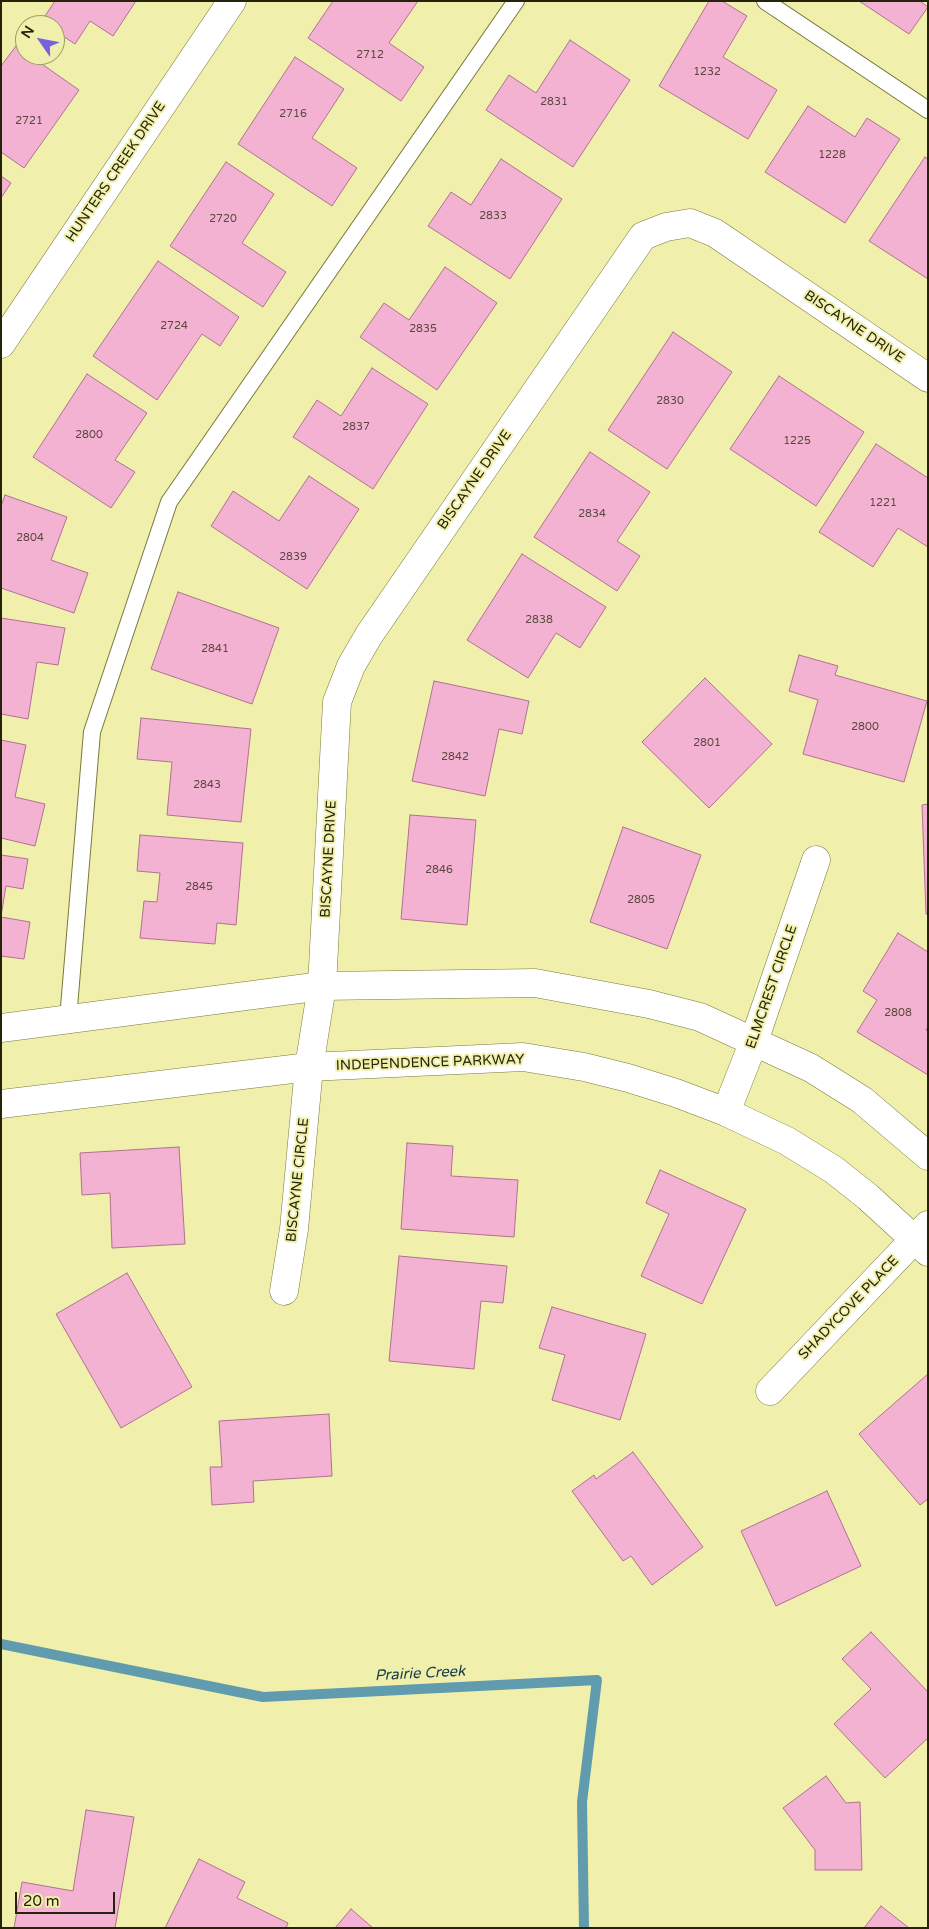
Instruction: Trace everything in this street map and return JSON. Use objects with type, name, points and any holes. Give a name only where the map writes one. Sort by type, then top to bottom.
[{"type":"street","name":"HUNTERS CREEK DRIVE","points":[[1,344],[232,1]]},
{"type":"street","name":"BISCAYNE DRIVE","points":[[309,1068],[322,986],[337,702],[351,666],[374,626],[643,236],[666,227],[690,222],[715,233],[928,378]]},
{"type":"street","name":"ELMCREST CIRCLE","points":[[726,1112],[754,1041],[816,860]]},
{"type":"street","points":[[1,1028],[322,986],[535,983],[649,1004],[700,1017],[811,1068],[862,1100],[928,1156]]},
{"type":"street","name":"INDEPENDENCE PARKWAY","points":[[1,1104],[309,1068],[523,1057],[584,1067],[628,1078],[726,1112],[787,1141],[834,1170],[924,1238]]},
{"type":"street","name":"BISCAYNE CIRCLE","points":[[284,1291],[294,1229],[309,1068]]},
{"type":"street","name":"SHADYCOVE PLACE","points":[[770,1391],[924,1238]]},
{"type":"lane","points":[[68,1019],[92,732],[169,502],[516,1]]},
{"type":"lane","points":[[765,1],[928,110]]},
{"type":"building","points":[[55,1],[136,1],[113,36],[90,21],[75,44],[65,38],[65,15],[46,15]]},
{"type":"building","points":[[333,1],[418,1],[389,43],[424,67],[401,101],[308,38]]},
{"type":"building","points":[[709,1],[722,1],[747,16],[723,57],[777,90],[748,139],[659,86]]},
{"type":"building","points":[[859,1],[920,1],[928,7],[909,34]]},
{"type":"building","points":[[570,40],[630,80],[573,167],[486,110],[509,75],[536,93]]},
{"type":"building","points":[[15,47],[15,65],[43,65],[79,90],[24,168],[1,152],[1,66]]},
{"type":"building","points":[[295,57],[344,89],[312,138],[357,168],[332,206],[238,144]]},
{"type":"building","points":[[808,106],[855,137],[867,118],[900,139],[845,223],[765,172]]},
{"type":"building","points":[[925,157],[928,159],[928,279],[869,241]]},
{"type":"building","points":[[501,159],[562,199],[510,279],[428,226],[451,192],[471,205]]},
{"type":"building","points":[[226,162],[274,194],[242,243],[286,272],[263,307],[170,246]]},
{"type":"building","points":[[1,176],[11,183],[1,198]]},
{"type":"building","points":[[158,261],[239,317],[220,346],[202,334],[157,400],[93,356]]},
{"type":"building","points":[[445,267],[497,303],[437,390],[360,337],[384,303],[409,320]]},
{"type":"building","points":[[673,332],[732,372],[667,469],[608,430]]},
{"type":"building","points":[[372,368],[428,404],[373,489],[293,437],[317,400],[341,416]]},
{"type":"building","points":[[87,374],[147,413],[115,460],[135,472],[111,508],[33,457]]},
{"type":"building","points":[[779,376],[864,432],[816,506],[730,449]]},
{"type":"building","points":[[876,444],[928,478],[928,547],[898,528],[873,567],[819,532]]},
{"type":"building","points":[[590,452],[650,492],[617,541],[640,556],[617,591],[534,537]]},
{"type":"building","points":[[309,476],[359,509],[307,589],[211,526],[233,491],[279,521]]},
{"type":"building","points":[[5,495],[67,517],[51,560],[88,573],[74,613],[1,588],[1,506]]},
{"type":"building","points":[[522,554],[606,607],[580,648],[556,633],[528,678],[467,640]]},
{"type":"building","points":[[178,592],[279,628],[252,704],[151,669]]},
{"type":"building","points":[[1,618],[65,628],[58,665],[37,662],[28,719],[1,714]]},
{"type":"building","points":[[799,655],[838,666],[835,675],[927,701],[904,782],[803,754],[818,700],[789,691]]},
{"type":"building","points":[[705,678],[772,744],[709,808],[642,742]]},
{"type":"building","points":[[434,681],[529,701],[522,734],[499,729],[485,796],[412,781]]},
{"type":"building","points":[[141,718],[251,729],[241,822],[167,815],[172,762],[137,759]]},
{"type":"building","points":[[1,740],[26,745],[15,797],[45,804],[35,846],[1,838]]},
{"type":"building","points":[[928,804],[928,914],[926,914],[922,805]]},
{"type":"building","points":[[410,815],[476,820],[467,925],[401,919]]},
{"type":"building","points":[[623,827],[701,855],[667,949],[590,922]]},
{"type":"building","points":[[140,835],[243,843],[236,925],[217,923],[215,944],[140,938],[144,901],[157,902],[160,873],[137,871]]},
{"type":"building","points":[[1,855],[28,859],[23,889],[6,886],[1,916]]},
{"type":"building","points":[[1,917],[30,922],[24,959],[1,956]]},
{"type":"building","points":[[898,933],[928,952],[928,1027],[926,1030],[928,1031],[928,1075],[857,1032],[877,1000],[863,991]]},
{"type":"building","points":[[407,1143],[453,1146],[451,1176],[518,1180],[514,1237],[401,1229]]},
{"type":"building","points":[[179,1147],[185,1244],[112,1248],[110,1193],[82,1195],[80,1153]]},
{"type":"building","points":[[660,1170],[746,1209],[702,1304],[641,1276],[669,1214],[646,1203]]},
{"type":"building","points":[[399,1256],[507,1266],[503,1303],[481,1301],[474,1369],[389,1361]]},
{"type":"building","points":[[127,1273],[192,1387],[121,1428],[56,1314]]},
{"type":"building","points":[[552,1307],[646,1334],[620,1420],[552,1400],[565,1355],[539,1348]]},
{"type":"building","points":[[928,1374],[928,1499],[920,1505],[859,1434]]},
{"type":"building","points":[[329,1414],[332,1476],[253,1481],[254,1502],[212,1505],[210,1467],[222,1467],[219,1421]]},
{"type":"building","points":[[633,1452],[703,1547],[652,1585],[631,1556],[623,1561],[572,1491],[594,1475],[596,1479]]},
{"type":"building","points":[[827,1491],[861,1566],[776,1606],[741,1531]]},
{"type":"building","points":[[871,1632],[928,1692],[928,1738],[885,1778],[834,1724],[871,1689],[842,1659]]},
{"type":"building","points":[[826,1776],[846,1803],[860,1802],[862,1870],[815,1870],[815,1850],[783,1808]]},
{"type":"building","points":[[86,1810],[134,1817],[115,1928],[14,1928],[22,1882],[73,1891]]},
{"type":"building","points":[[199,1859],[245,1882],[237,1898],[288,1923],[286,1928],[165,1928]]},
{"type":"building","points":[[881,1906],[909,1928],[864,1928]]},
{"type":"building","points":[[351,1909],[373,1928],[335,1928]]},
{"type":"waterway","name":"Prairie Creek","points":[[1,1644],[263,1697],[597,1680],[582,1802],[584,1928]]}]
